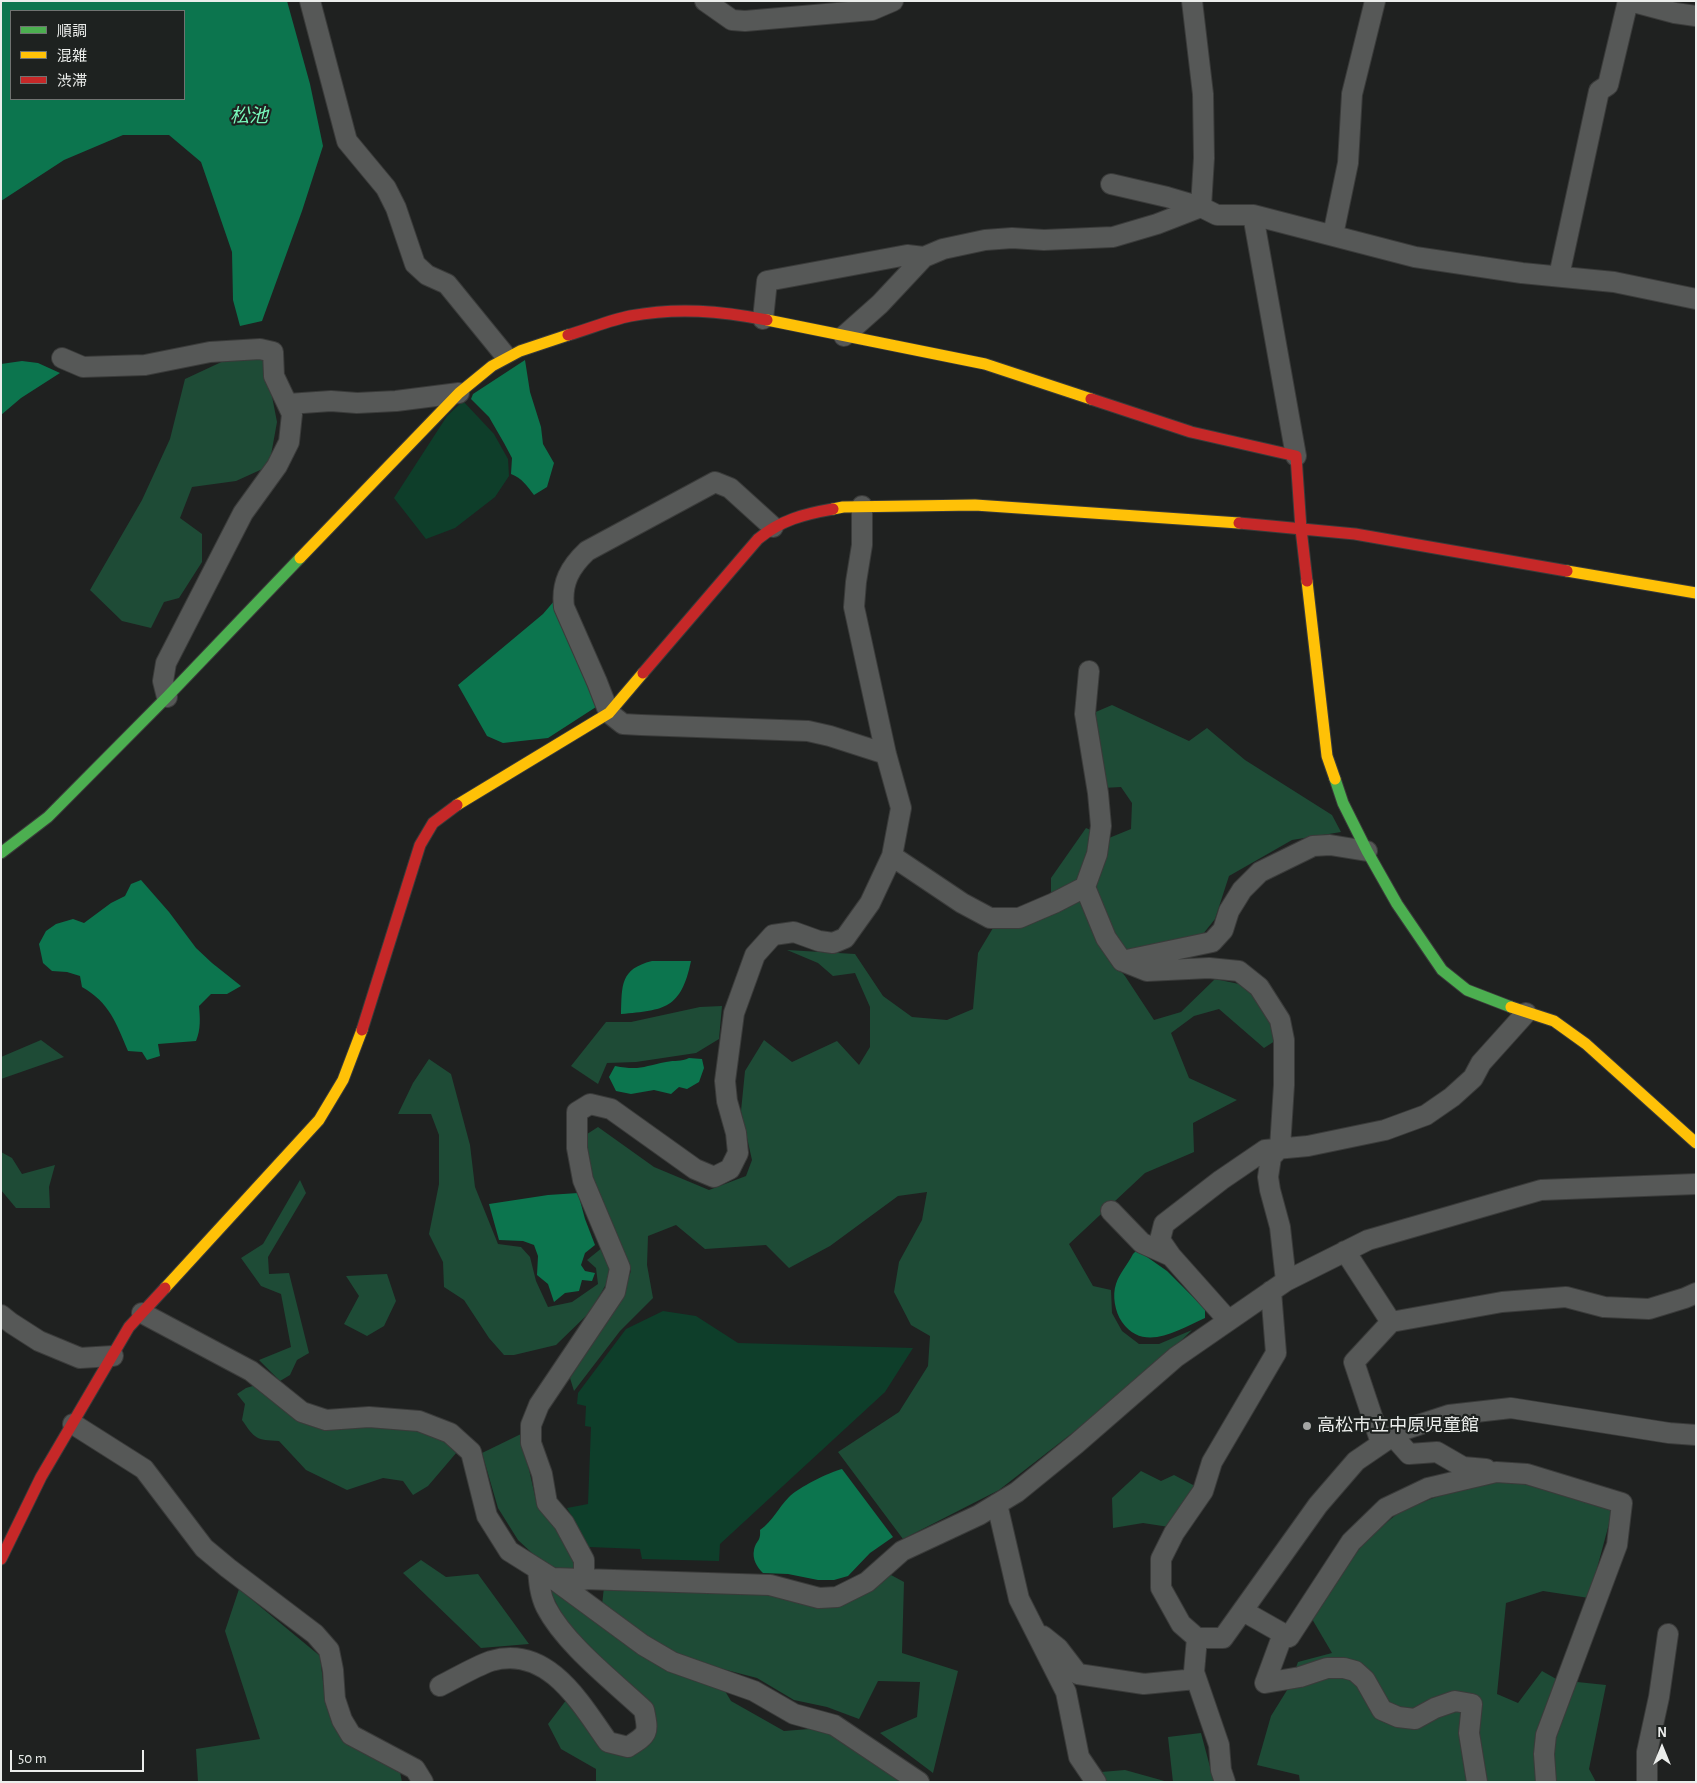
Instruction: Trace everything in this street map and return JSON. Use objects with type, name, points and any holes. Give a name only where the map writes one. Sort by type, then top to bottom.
[{"type":"street","points":[[310,1],[347,141],[386,188],[396,208],[415,264],[426,275],[447,284],[504,354]]},
{"type":"street","points":[[705,1],[732,20],[745,21],[872,10],[893,1]]},
{"type":"street","points":[[1192,1],[1203,94],[1204,158],[1201,207]]},
{"type":"street","points":[[1333,235],[1348,163],[1352,94],[1375,1]]},
{"type":"street","points":[[1559,276],[1599,91],[1608,86],[1629,1],[1674,13],[1696,16]]},
{"type":"street","points":[[1111,184],[1201,207],[1216,215],[1253,215],[1415,257],[1522,273],[1614,282],[1696,299]]},
{"type":"street","points":[[844,336],[880,304],[924,257],[943,249],[985,240],[1012,238],[1044,240],[1113,236],[1157,224],[1201,207]]},
{"type":"street","points":[[1253,215],[1296,456],[1301,529],[1327,756],[1343,803],[1397,904],[1442,970],[1467,990],[1526,1013],[1554,1021],[1586,1044],[1696,1142]]},
{"type":"street","points":[[763,319],[767,280],[907,255],[924,257]]},
{"type":"street","points":[[1,853],[48,817],[167,697],[459,394],[492,366],[520,352],[630,316],[698,310],[732,313],[985,364],[1191,432],[1296,456]]},
{"type":"street","points":[[62,358],[83,367],[144,364],[210,352],[260,348],[273,352],[274,376],[292,414],[289,442],[277,466],[243,513],[166,663],[163,681],[167,697]]},
{"type":"street","points":[[288,404],[330,401],[357,403],[396,401],[459,394]]},
{"type":"street","points":[[773,526],[730,488],[715,482],[587,551],[574,564],[562,596],[564,607],[609,713],[623,724],[641,726],[808,731],[886,754]]},
{"type":"street","points":[[1,1559],[41,1477],[129,1327],[319,1120],[338,1088],[357,1047],[420,845],[433,823],[455,806],[609,713],[758,539],[773,526],[815,512],[862,506],[974,505],[1194,518],[1355,534],[1696,593]]},
{"type":"street","points":[[584,1580],[584,1560],[564,1523],[547,1503],[542,1474],[531,1443],[531,1425],[539,1405],[615,1292],[620,1268],[583,1180],[577,1148],[577,1112],[590,1104],[611,1110],[695,1169],[714,1178],[730,1169],[738,1154],[736,1133],[727,1102],[727,1071],[734,1013],[755,955],[772,935],[794,932],[819,941],[833,943],[845,938],[870,903],[892,856],[901,808],[886,754],[854,607],[862,545],[862,506]]},
{"type":"street","points":[[892,856],[962,903],[990,918],[1019,918],[1085,886],[1097,854],[1101,826],[1098,792],[1085,714],[1089,671]]},
{"type":"street","points":[[1122,961],[1212,942],[1223,930],[1229,910],[1242,890],[1260,872],[1312,846],[1330,845],[1367,851]]},
{"type":"street","points":[[1085,886],[1106,938],[1122,961],[1147,971],[1209,968],[1239,971],[1259,987],[1280,1020],[1284,1040],[1284,1085],[1280,1148],[1271,1157],[1268,1176],[1280,1226],[1276,1353],[1212,1462],[1203,1491],[1174,1533],[1161,1559],[1161,1588],[1181,1624],[1197,1638],[1223,1638],[1318,1505],[1356,1461],[1400,1431],[1449,1415],[1511,1408],[1669,1434],[1696,1435]]},
{"type":"street","points":[[1228,1320],[1171,1256],[1160,1240],[1164,1224],[1265,1150],[1308,1146],[1385,1130],[1426,1115],[1452,1097],[1473,1078],[1481,1063],[1526,1013]]},
{"type":"street","points":[[545,1574],[584,1580],[770,1585],[819,1598],[837,1597],[867,1582],[902,1550],[980,1515],[1017,1492],[1069,1450],[1176,1357],[1278,1286],[1345,1251],[1368,1240],[1541,1190],[1696,1184]]},
{"type":"street","points":[[1112,1211],[1142,1243],[1171,1256]]},
{"type":"street","points":[[1345,1251],[1391,1322]]},
{"type":"street","points":[[1546,1782],[1544,1754],[1546,1735],[1617,1545],[1622,1504],[1527,1474],[1464,1467],[1437,1452],[1409,1454],[1387,1440],[1354,1362],[1391,1322],[1502,1302],[1566,1297],[1604,1307],[1649,1309],[1696,1293]]},
{"type":"street","points":[[142,1313],[251,1371],[302,1412],[326,1420],[369,1418],[419,1421],[450,1432],[471,1452],[487,1516],[510,1551],[643,1645],[672,1662],[754,1691],[794,1714],[834,1725],[920,1782]]},
{"type":"street","points":[[1,1315],[10,1324],[40,1341],[80,1358],[113,1356]]},
{"type":"street","points":[[73,1424],[144,1469],[204,1548],[315,1634],[329,1650],[335,1700],[342,1720],[351,1735],[415,1769],[424,1782]]},
{"type":"street","points":[[1242,1611],[1289,1637],[1351,1542],[1386,1508],[1428,1488],[1496,1472]]},
{"type":"street","points":[[997,1504],[1020,1599],[1066,1692],[1079,1757],[1096,1782]]},
{"type":"street","points":[[440,1686],[492,1661],[513,1659],[532,1662],[554,1674],[574,1693],[608,1742],[628,1747],[643,1737],[647,1728],[644,1710],[565,1636],[545,1606],[539,1586],[545,1574]]},
{"type":"street","points":[[1035,1631],[1058,1648],[1078,1674],[1144,1684],[1196,1679]]},
{"type":"street","points":[[1283,1634],[1265,1683],[1300,1677],[1328,1668],[1344,1668],[1355,1671],[1365,1680],[1382,1710],[1398,1717],[1415,1719],[1455,1701],[1472,1704],[1469,1733],[1477,1782]]},
{"type":"street","points":[[1647,1782],[1647,1752],[1668,1634]]},
{"type":"street","points":[[1197,1638],[1194,1672],[1219,1745],[1224,1782]]},
{"type":"shaded area","points":[[230,358],[265,360],[277,422],[269,466],[236,481],[192,487],[180,518],[202,534],[202,562],[179,598],[164,602],[151,628],[122,621],[90,590],[142,500],[170,439],[185,379]]},
{"type":"shaded area","points":[[463,401],[494,434],[508,459],[509,476],[495,497],[455,528],[426,539],[394,498],[447,416]]},
{"type":"shaded area","points":[[1112,705],[1189,741],[1207,728],[1245,760],[1332,815],[1341,832],[1292,840],[1229,876],[1215,919],[1203,934],[1145,948],[1105,953],[1125,976],[1154,1020],[1181,1012],[1215,979],[1239,984],[1267,1007],[1278,1039],[1264,1048],[1219,1009],[1194,1016],[1171,1033],[1189,1078],[1237,1100],[1193,1123],[1194,1152],[1145,1173],[1069,1244],[1093,1286],[1111,1290],[1112,1313],[1122,1331],[1139,1344],[1159,1344],[1192,1330],[1143,1378],[999,1490],[903,1539],[838,1452],[899,1412],[928,1366],[930,1336],[911,1325],[894,1292],[899,1262],[922,1220],[927,1192],[898,1196],[830,1246],[789,1268],[766,1245],[705,1249],[676,1225],[648,1236],[647,1265],[653,1298],[620,1331],[574,1391],[570,1378],[619,1302],[631,1271],[588,1165],[584,1136],[598,1127],[654,1167],[709,1190],[746,1176],[752,1160],[741,1111],[745,1071],[764,1040],[792,1062],[837,1041],[859,1065],[870,1047],[870,1007],[855,973],[833,976],[818,963],[787,950],[855,954],[883,996],[912,1017],[947,1020],[973,1009],[978,953],[993,928],[1028,925],[1051,913],[1051,878],[1086,828],[1109,838],[1131,829],[1132,803],[1121,787],[1103,788],[1091,714]]},
{"type":"shaded area","points":[[722,1006],[719,1039],[696,1053],[636,1062],[607,1063],[598,1084],[571,1066],[606,1022],[631,1022],[700,1007]]},
{"type":"shaded area","points":[[41,1040],[64,1057],[1,1079],[1,1057]]},
{"type":"shaded area","points":[[429,1059],[451,1074],[470,1145],[475,1187],[498,1244],[521,1247],[530,1257],[536,1281],[548,1307],[572,1302],[598,1284],[596,1268],[587,1260],[603,1247],[612,1274],[590,1312],[556,1345],[514,1355],[504,1355],[489,1338],[464,1300],[444,1287],[443,1262],[429,1234],[439,1184],[439,1135],[431,1114],[398,1114],[413,1083]]},
{"type":"shaded area","points":[[1,1152],[12,1158],[22,1174],[55,1165],[49,1187],[50,1208],[16,1208],[1,1190]]},
{"type":"shaded area","points":[[300,1180],[306,1193],[268,1257],[269,1274],[289,1273],[309,1353],[297,1360],[290,1375],[280,1381],[259,1360],[291,1347],[281,1294],[261,1286],[241,1258],[263,1244]]},
{"type":"shaded area","points":[[387,1274],[396,1301],[384,1326],[367,1336],[344,1324],[359,1296],[346,1276]]},
{"type":"shaded area","points":[[663,1311],[696,1316],[738,1343],[913,1348],[885,1392],[720,1544],[719,1561],[642,1559],[640,1549],[589,1547],[567,1508],[588,1504],[591,1427],[585,1426],[586,1406],[577,1404],[578,1393],[626,1329]]},
{"type":"shaded area","points":[[256,1385],[299,1417],[415,1426],[445,1435],[457,1452],[428,1486],[413,1495],[403,1481],[383,1478],[347,1490],[306,1470],[279,1441],[265,1440],[253,1435],[242,1420],[245,1404],[237,1394],[246,1388]]},
{"type":"shaded area","points":[[521,1434],[537,1505],[561,1534],[577,1566],[571,1571],[546,1566],[518,1540],[498,1508],[482,1453]]},
{"type":"shaded area","points":[[1141,1471],[1161,1481],[1174,1475],[1195,1486],[1169,1527],[1143,1523],[1113,1528],[1112,1498]]},
{"type":"shaded area","points":[[1504,1479],[1531,1482],[1613,1509],[1589,1598],[1543,1591],[1506,1603],[1497,1694],[1518,1703],[1542,1671],[1558,1680],[1606,1685],[1589,1769],[1596,1782],[1300,1782],[1299,1775],[1257,1765],[1271,1716],[1289,1687],[1298,1662],[1332,1653],[1312,1619],[1355,1548],[1402,1510],[1449,1492]]},
{"type":"shaded area","points":[[421,1560],[446,1577],[478,1574],[529,1644],[481,1648],[403,1573]]},
{"type":"shaded area","points":[[891,1575],[904,1582],[902,1653],[958,1671],[933,1773],[880,1733],[917,1717],[920,1682],[878,1681],[859,1719],[827,1707],[794,1700],[757,1678],[677,1657],[602,1605],[604,1587],[767,1592],[850,1600]]},
{"type":"shaded area","points":[[546,1583],[722,1686],[731,1701],[784,1731],[822,1728],[903,1782],[596,1782],[596,1769],[561,1749],[548,1724],[567,1699],[597,1741],[654,1733],[654,1707],[572,1634]]},
{"type":"shaded area","points":[[239,1589],[320,1656],[325,1698],[400,1772],[402,1782],[198,1782],[196,1749],[260,1739],[225,1631]]},
{"type":"shaded area","points":[[1201,1733],[1214,1782],[1173,1782],[1168,1737]]},
{"type":"shaded area","points":[[1125,1770],[1168,1782],[1107,1782],[1101,1772]]},
{"type":"water","name":"松池","points":[[1,1],[287,1],[310,84],[323,146],[302,211],[262,321],[240,326],[233,300],[232,252],[201,162],[169,135],[123,135],[64,160],[1,201]]},
{"type":"water","points":[[525,360],[530,392],[541,427],[543,444],[554,463],[547,487],[534,495],[527,485],[511,474],[512,458],[489,417],[471,399],[473,394]]},
{"type":"water","points":[[22,361],[38,363],[60,373],[21,398],[1,415],[1,364]]},
{"type":"water","points":[[555,600],[596,707],[548,738],[503,743],[487,736],[458,685],[543,614]]},
{"type":"water","points":[[141,880],[169,912],[196,948],[241,986],[227,994],[211,994],[199,1006],[200,1019],[196,1041],[158,1044],[160,1056],[147,1060],[142,1052],[128,1051],[111,1014],[92,993],[82,987],[80,976],[67,972],[52,971],[43,963],[39,944],[46,931],[56,924],[73,919],[84,923],[111,903],[125,896],[131,884]]},
{"type":"water","points":[[652,961],[691,961],[682,989],[676,998],[660,1008],[621,1014],[623,987],[628,974],[642,964]]},
{"type":"water","points":[[689,1058],[702,1059],[704,1068],[699,1082],[687,1089],[679,1087],[671,1094],[654,1090],[631,1094],[616,1091],[609,1077],[615,1066],[636,1068]]},
{"type":"water","points":[[578,1193],[595,1245],[585,1253],[581,1265],[585,1271],[595,1273],[592,1281],[582,1280],[579,1291],[565,1293],[554,1302],[548,1284],[537,1275],[538,1256],[534,1245],[523,1241],[499,1240],[489,1204],[548,1195]]},
{"type":"water","points":[[1137,1250],[1167,1271],[1205,1309],[1205,1318],[1173,1333],[1151,1338],[1140,1336],[1131,1331],[1122,1322],[1115,1303],[1114,1293],[1119,1276]]},
{"type":"water","points":[[842,1469],[893,1537],[870,1553],[848,1576],[834,1580],[818,1580],[788,1574],[763,1573],[754,1560],[755,1547],[760,1537],[760,1530],[793,1493],[822,1477]]},
{"type":"traffic: fast","points":[[1,853],[48,817],[167,697],[300,558]]},
{"type":"traffic: fast","points":[[1335,779],[1343,803],[1367,851],[1397,904],[1442,970],[1467,990],[1511,1007]]},
{"type":"traffic: slow","points":[[767,320],[985,364],[1091,399]]},
{"type":"traffic: slow","points":[[300,558],[459,393],[492,366],[520,351],[568,335]]},
{"type":"traffic: slow","points":[[833,509],[843,507],[975,505],[1239,523]]},
{"type":"traffic: slow","points":[[1567,571],[1696,593]]},
{"type":"traffic: slow","points":[[1307,581],[1327,756],[1335,779]]},
{"type":"traffic: slow","points":[[457,805],[609,713],[643,673]]},
{"type":"traffic: slow","points":[[1511,1007],[1554,1021],[1586,1044],[1696,1143]]},
{"type":"traffic: slow","points":[[165,1288],[319,1120],[343,1080],[362,1030]]},
{"type":"traffic: jam","points":[[568,335],[607,322],[648,313],[699,311],[767,320]]},
{"type":"traffic: jam","points":[[1091,399],[1191,432],[1296,456],[1307,581]]},
{"type":"traffic: jam","points":[[643,673],[758,539],[784,522],[812,513],[833,509]]},
{"type":"traffic: jam","points":[[1239,523],[1355,534],[1567,571]]},
{"type":"traffic: jam","points":[[362,1030],[420,845],[433,823],[457,805]]},
{"type":"traffic: jam","points":[[1,1559],[41,1477],[129,1327],[165,1288]]},
{"type":"place","name":"高松市立中原児童館","points":[[1307,1426]]}]
